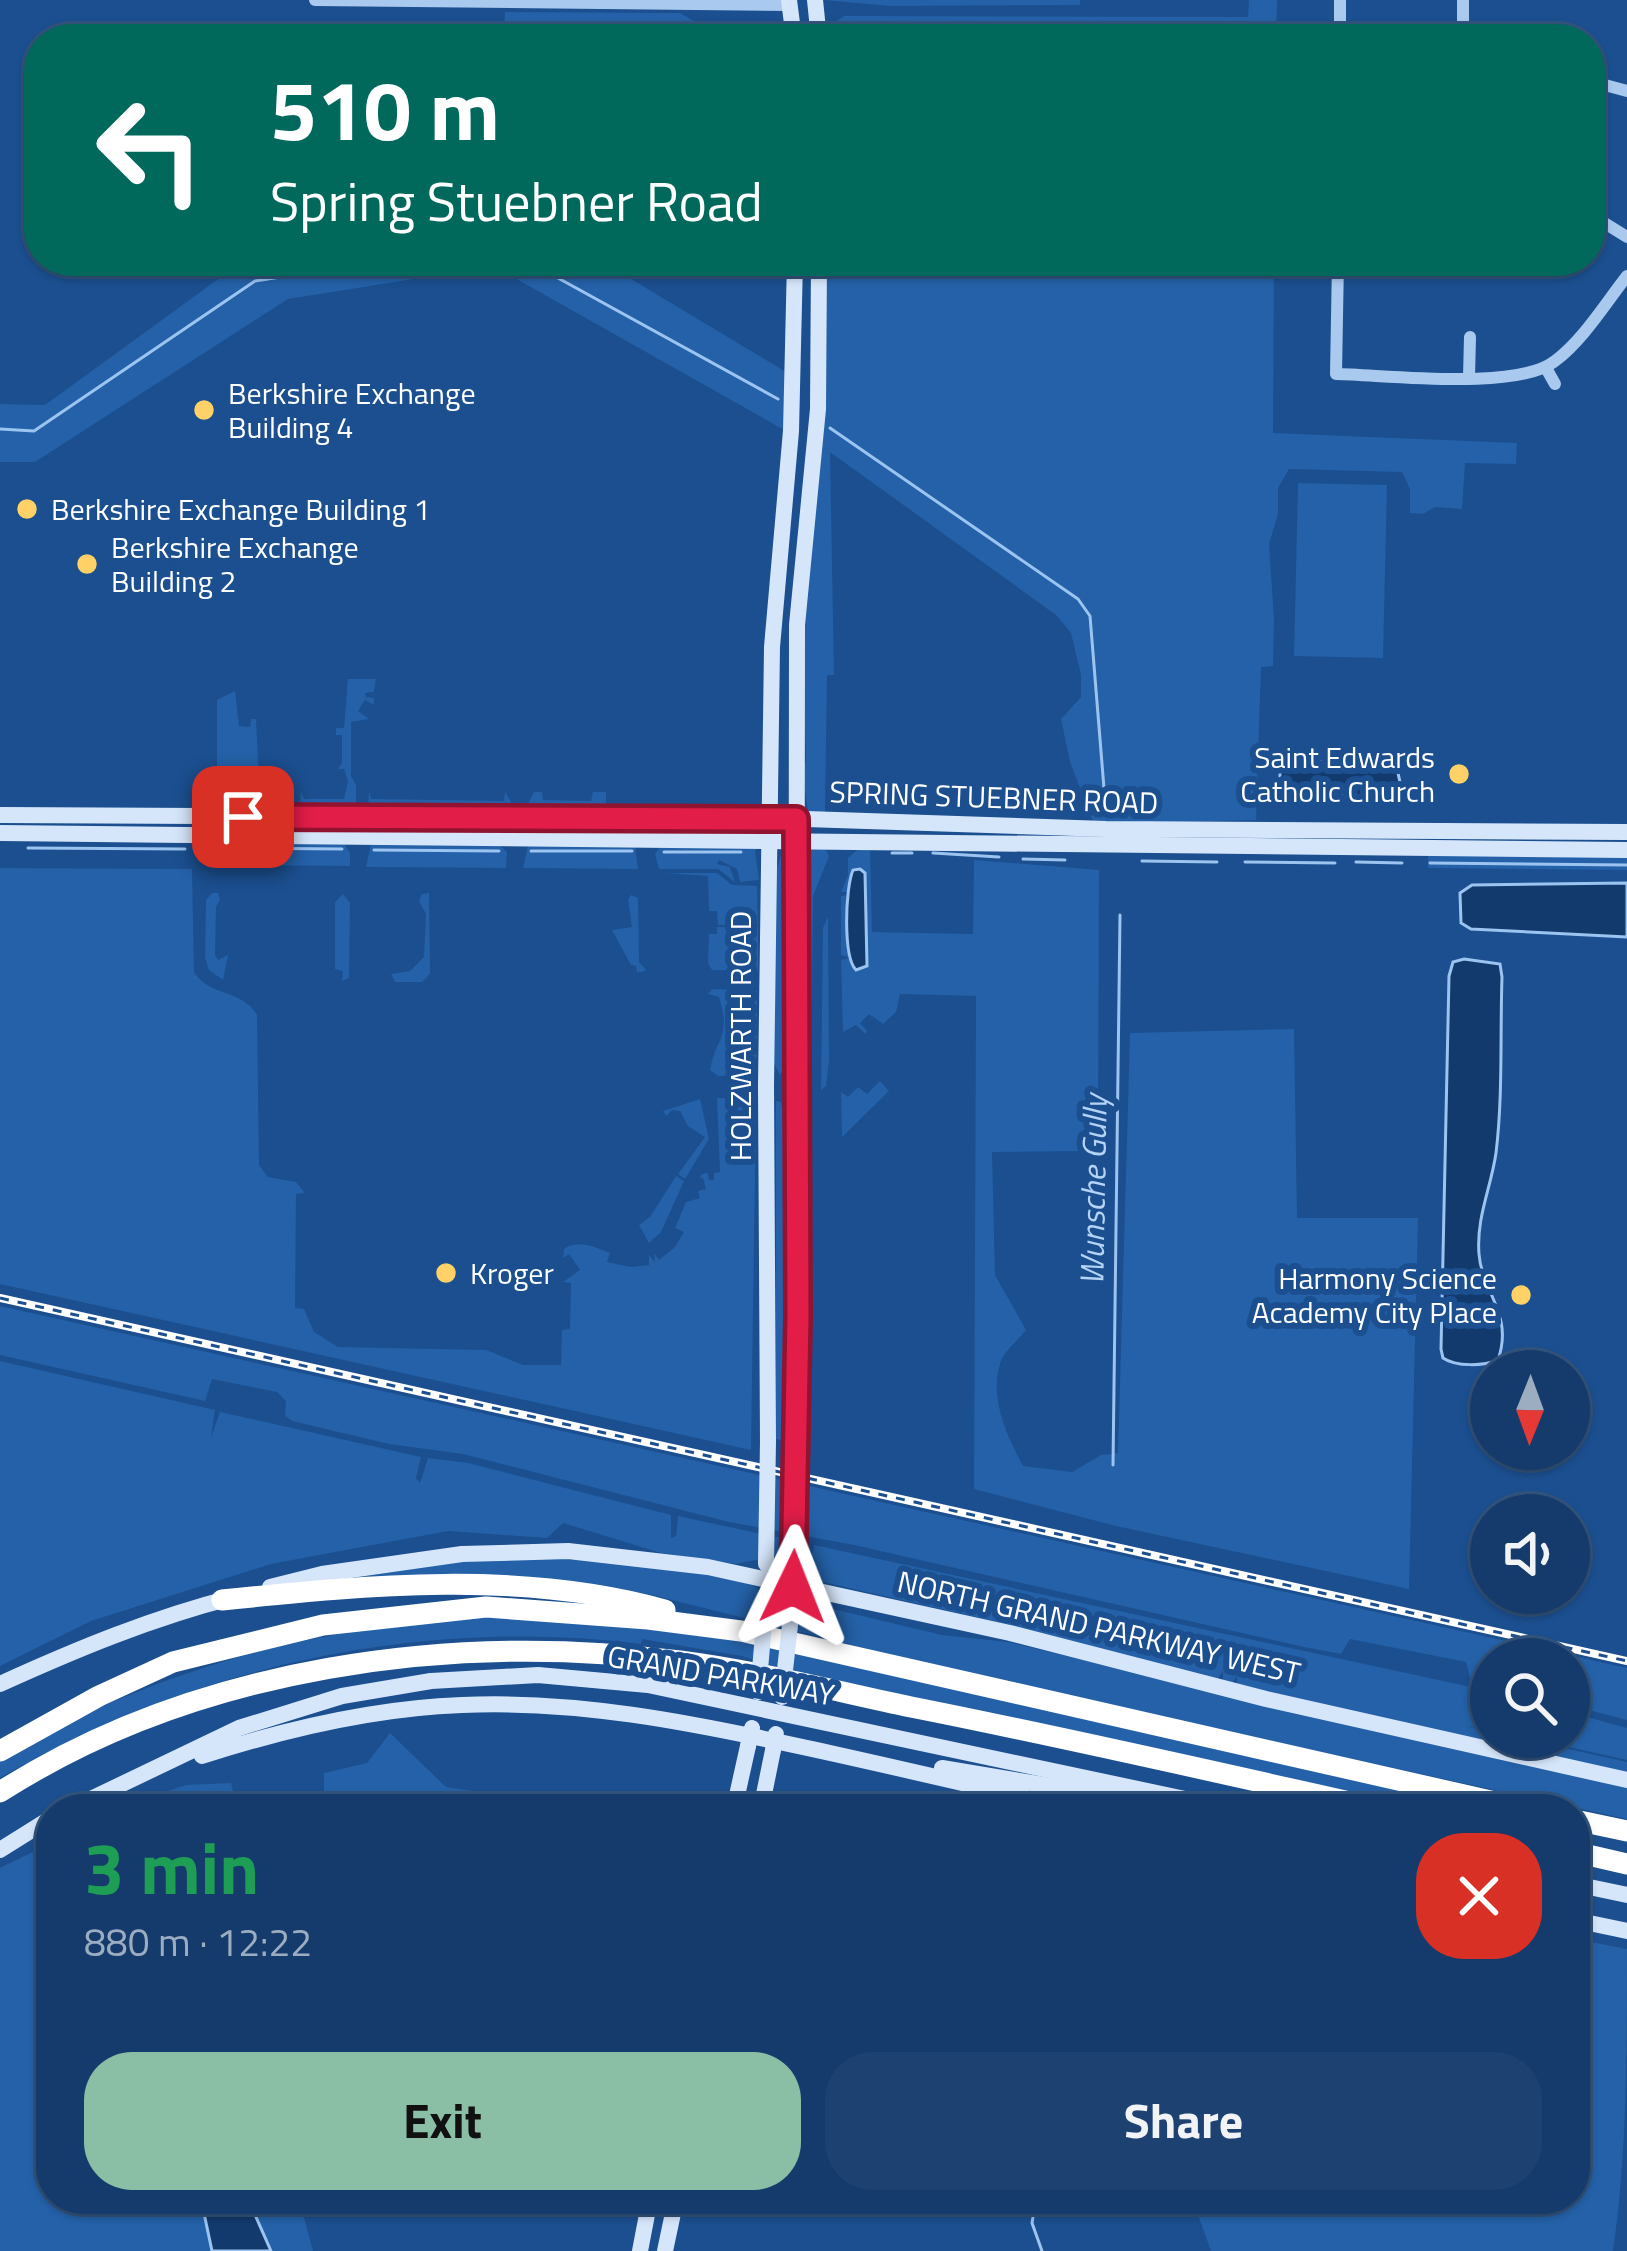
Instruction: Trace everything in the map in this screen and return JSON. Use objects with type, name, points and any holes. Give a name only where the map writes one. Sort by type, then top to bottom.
[{"type":"highway","points":[[223,1600],[416,1584],[536,1586],[631,1600],[741,1631],[1460,1794]]},
{"type":"highway","points":[[0,1750],[173,1662],[323,1625],[486,1607],[741,1631]]},
{"type":"highway","points":[[0,1792],[133,1727],[261,1684],[386,1659],[512,1649],[639,1656],[731,1670],[1314,1794]]},
{"type":"highway","points":[[0,1737],[12,1730],[41,1726]]},
{"type":"highway","points":[[1590,1823],[1627,1831]]},
{"type":"highway","points":[[1590,1855],[1627,1864]]},
{"type":"main road","name":"HOLZWARTH ROAD","points":[[737,1794],[756,1699],[766,1601],[772,647],[791,431],[795,276]]},
{"type":"main road","name":"HOLZWARTH ROAD","points":[[763,1794],[781,1704],[793,1578],[797,626],[818,409],[819,276]]},
{"type":"main road","points":[[780,542],[806,546]]},
{"type":"main road","name":"SPRING STUEBNER ROAD","points":[[0,815],[1261,838],[1421,839],[1627,832]]},
{"type":"main road","name":"SPRING STUEBNER ROAD","points":[[0,833],[204,822]]},
{"type":"main road","name":"SPRING STUEBNER ROAD","points":[[1421,839],[1627,850]]},
{"type":"main road","name":"NORTH GRAND PARKWAY WEST","points":[[0,1684],[90,1642],[172,1612],[322,1574],[462,1554],[568,1551],[766,1571],[1266,1699],[1627,1780]]},
{"type":"main road","name":"GRAND PARKWAY","points":[[138,1776],[239,1728],[342,1696],[430,1681],[538,1675],[756,1699],[1168,1794]]},
{"type":"main road","points":[[101,1794],[138,1776],[262,1736],[378,1713],[464,1705],[667,1718],[1010,1794]]},
{"type":"main road","points":[[816,1750],[1102,1794]]},
{"type":"main road","points":[[0,1850],[36,1827]]},
{"type":"main road","points":[[1590,1887],[1627,1895]]},
{"type":"main road","points":[[1590,1923],[1627,1931]]},
{"type":"main road","points":[[640,2251],[647,2214]]},
{"type":"main road","points":[[665,2251],[673,2214]]},
{"type":"street","points":[[315,0],[789,3]]},
{"type":"street","points":[[1338,276],[1336,374],[1512,378],[1546,368],[1568,350],[1627,276]]},
{"type":"street","points":[[1469,377],[1470,337]]},
{"type":"street","points":[[1546,368],[1555,384]]},
{"type":"shaded area","points":[[823,0],[1080,0],[1080,5],[890,6]]},
{"type":"shaded area","points":[[1249,0],[1277,0],[1276,24],[833,24],[844,16],[1248,17]]},
{"type":"shaded area","points":[[505,12],[680,13],[699,24],[504,24]]},
{"type":"shaded area","points":[[222,276],[448,276],[288,299],[35,462],[0,462],[0,404],[45,405]]},
{"type":"shaded area","points":[[511,276],[626,276],[788,373],[786,431]]},
{"type":"shaded area","points":[[824,276],[1274,276],[1273,433],[1517,443],[1516,464],[1465,463],[1462,509],[1435,507],[1423,514],[1410,513],[1410,489],[1402,472],[1289,469],[1278,488],[1278,514],[1269,544],[1273,666],[1261,667],[1256,820],[1094,824],[1070,762],[1061,719],[1081,697],[1071,633],[1056,615],[830,452],[834,675],[827,675],[825,815],[808,812],[802,766],[806,762],[803,651]]},
{"type":"shaded area","points":[[1298,483],[1387,485],[1383,658],[1294,656]]},
{"type":"shaded area","points":[[348,679],[376,679],[374,692],[365,693],[374,698],[374,705],[365,700],[358,711],[369,719],[351,722],[356,808],[304,811],[301,791],[304,799],[344,799],[348,781],[344,769],[338,769],[342,735],[336,735],[336,728],[344,728]]},
{"type":"shaded area","points":[[235,691],[239,726],[250,727],[251,719],[256,719],[259,779],[250,778],[249,771],[234,771],[232,780],[222,780],[217,774],[217,700]]},
{"type":"shaded area","points":[[1281,759],[1381,759],[1396,764],[1403,796],[1297,796],[1279,790]]},
{"type":"shaded area","points":[[369,791],[371,799],[504,801],[505,792],[511,802],[506,811],[368,810]]},
{"type":"shaded area","points":[[534,792],[542,792],[543,800],[591,801],[593,792],[606,792],[606,814],[535,812],[528,804]]},
{"type":"shaded area","points":[[216,842],[343,842],[350,853],[350,866],[211,865],[211,848]]},
{"type":"shaded area","points":[[496,842],[507,852],[506,868],[366,867],[371,844]]},
{"type":"shaded area","points":[[870,844],[872,932],[973,934],[974,860],[1099,870],[1098,1138],[1083,1151],[992,1152],[995,1275],[1026,1330],[1001,1361],[998,1402],[1023,1466],[1072,1472],[1101,1455],[1118,1453],[1130,1033],[1294,1029],[1297,1218],[1418,1218],[1409,1589],[1116,1526],[974,1489],[976,996],[900,994],[896,1012],[883,1024],[869,1014],[860,1023],[865,1034],[856,1025],[843,1032],[841,960],[850,958],[841,955],[841,896],[850,892],[841,892],[848,858]]},
{"type":"shaded area","points":[[528,845],[635,846],[638,869],[523,868]]},
{"type":"shaded area","points":[[661,845],[758,848],[759,880],[740,882],[737,869],[719,860],[717,864],[730,867],[735,882],[718,869],[659,869],[655,854]]},
{"type":"shaded area","points":[[808,848],[825,848],[829,856],[813,896],[805,1321],[801,863],[808,869],[802,858],[810,852]]},
{"type":"shaded area","points":[[781,855],[788,1020],[787,1062],[780,1075],[774,1063],[775,874]]},
{"type":"shaded area","points":[[1428,855],[1627,857],[1627,870],[1428,868]]},
{"type":"shaded area","points":[[0,868],[192,869],[194,972],[209,986],[243,1001],[257,1015],[259,1165],[268,1177],[296,1182],[305,1193],[296,1194],[295,1308],[304,1309],[314,1332],[338,1347],[486,1350],[523,1365],[561,1365],[562,1330],[570,1329],[571,1283],[563,1282],[580,1270],[569,1254],[563,1258],[564,1249],[593,1246],[610,1253],[607,1262],[631,1267],[649,1265],[649,1255],[655,1262],[654,1253],[659,1260],[684,1232],[675,1228],[686,1202],[700,1198],[698,1191],[706,1189],[702,1174],[714,1180],[714,1173],[720,1172],[717,1098],[756,1099],[751,1450],[0,1284]]},
{"type":"shaded area","points":[[853,870],[865,873],[867,966],[856,970],[847,938],[847,907]]},
{"type":"shaded area","points":[[665,873],[717,873],[732,885],[757,886],[758,925],[718,925],[717,911],[709,911],[708,876]]},
{"type":"shaded area","points":[[1627,883],[1627,937],[1471,929],[1461,923],[1460,893],[1472,885]]},
{"type":"shaded area","points":[[218,893],[220,900],[215,955],[218,960],[228,955],[223,980],[209,970],[205,958],[206,900]]},
{"type":"shaded area","points":[[429,893],[430,974],[422,982],[395,982],[391,974],[410,971],[424,957],[426,914],[419,901]]},
{"type":"shaded area","points":[[343,894],[350,903],[349,978],[342,981],[343,971],[335,969],[335,902]]},
{"type":"shaded area","points":[[631,895],[638,898],[643,972],[631,965],[612,930],[632,927]]},
{"type":"shaded area","points":[[828,916],[829,1061],[826,1086],[821,1090],[823,928]]},
{"type":"shaded area","points":[[717,927],[758,927],[758,971],[712,970],[709,934],[717,934]]},
{"type":"shaded area","points":[[1453,962],[1500,964],[1502,977],[1498,1131],[1479,1254],[1500,1317],[1502,1344],[1500,1350],[1470,1350],[1470,1365],[1443,1358],[1441,1349]]},
{"type":"shaded area","points":[[712,989],[757,991],[756,1075],[718,1076],[710,1070],[724,1021],[719,997],[708,994]]},
{"type":"shaded area","points":[[880,1081],[889,1091],[842,1137],[841,1092],[848,1097],[858,1087],[867,1094]]},
{"type":"shaded area","points":[[700,1099],[709,1139],[685,1179],[678,1174],[705,1137],[688,1126],[680,1111],[672,1110],[666,1116],[663,1111]]},
{"type":"shaded area","points":[[776,1101],[781,1102],[783,1115],[789,1216],[790,1442],[776,1439]]},
{"type":"shaded area","points":[[676,1176],[684,1181],[661,1232],[649,1243],[639,1225],[650,1217]]},
{"type":"shaded area","points":[[0,1306],[1492,1638],[1470,1638],[1470,1678],[1466,1662],[1350,1639],[1341,1654],[1304,1647],[854,1545],[729,1522],[463,1454],[389,1444],[292,1421],[285,1416],[286,1401],[277,1392],[212,1379],[205,1401],[0,1355]]},
{"type":"shaded area","points":[[0,1361],[215,1410],[211,1437],[220,1412],[421,1457],[416,1478],[420,1483],[428,1458],[468,1463],[671,1515],[671,1538],[676,1536],[678,1516],[808,1544],[803,1568],[809,1569],[814,1545],[1470,1687],[1470,1727],[1464,1726],[1470,1727],[1470,1737],[1237,1685],[1237,1675],[1232,1684],[1223,1681],[1223,1671],[1217,1680],[1016,1626],[814,1580],[802,1570],[755,1560],[736,1564],[661,1553],[563,1523],[547,1538],[448,1531],[271,1564],[91,1621],[0,1666]]},
{"type":"shaded area","points":[[539,1558],[715,1575],[758,1588],[757,1618],[799,1627],[808,1603],[942,1635],[1008,1642],[1470,1751],[1470,1758],[1500,1758],[1627,1788],[1627,1819],[1590,1811],[1590,1794],[1513,1794],[992,1680],[620,1589],[347,1579],[460,1562]]},
{"type":"shaded area","points":[[477,1618],[552,1618],[746,1641],[1428,1794],[1347,1794],[799,1674],[742,1656],[642,1639],[641,1644],[558,1637],[392,1645],[229,1679],[150,1706],[0,1778],[0,1756],[122,1698],[250,1654],[390,1627]]},
{"type":"shaded area","points":[[1590,1660],[1627,1668],[1627,1720],[1590,1710]]},
{"type":"shaded area","points":[[1590,1718],[1627,1728],[1627,1760],[1590,1752]]},
{"type":"shaded area","points":[[390,1733],[446,1787],[493,1794],[324,1794],[324,1773],[367,1763]]},
{"type":"shaded area","points":[[1590,1754],[1627,1762],[1627,1772],[1564,1758],[1590,1758]]},
{"type":"shaded area","points":[[231,1783],[234,1794],[159,1794],[186,1785]]},
{"type":"shaded area","points":[[36,1850],[36,2214],[303,2214],[313,2251],[0,2251],[0,1868]]},
{"type":"shaded area","points":[[1590,1942],[1627,1949],[1624,2140],[1613,2251],[1211,2251],[1198,2214],[1590,2214]]},
{"type":"shaded area","points":[[204,2214],[255,2214],[271,2251],[212,2251]]},
{"type":"waterway","name":"Wunsche Gully","points":[[0,429],[34,431],[255,281],[287,276]]},
{"type":"waterway","name":"Wunsche Gully","points":[[554,276],[778,399]]},
{"type":"waterway","name":"Wunsche Gully","points":[[830,428],[1078,599],[1090,616],[1106,813]]},
{"type":"waterway","points":[[28,848],[185,849]]},
{"type":"waterway","points":[[218,848],[342,849]]},
{"type":"waterway","points":[[374,850],[499,851]]},
{"type":"waterway","points":[[531,851],[632,851]]},
{"type":"waterway","points":[[664,852],[741,852]]},
{"type":"waterway","points":[[892,853],[912,853]]},
{"type":"waterway","points":[[933,853],[999,857]]},
{"type":"waterway","points":[[1023,859],[1065,860]]},
{"type":"waterway","points":[[1142,861],[1217,862]]},
{"type":"waterway","points":[[1245,862],[1335,863]]},
{"type":"waterway","points":[[1356,862],[1402,863]]},
{"type":"waterway","points":[[1430,863],[1627,865]]},
{"type":"waterway","points":[[805,995],[809,870]]},
{"type":"waterway","name":"Wunsche Gully","points":[[1113,1465],[1120,915]]},
{"type":"waterway","points":[[1034,2214],[1042,2251]]},
{"type":"railway","points":[[0,1298],[1627,1661]]},
{"type":"place","name":"Berkshire Exchange Building 4","points":[[204,410]]},
{"type":"place","name":"Berkshire Exchange Building 1","points":[[27,509]]},
{"type":"place","name":"Berkshire Exchange Building 2","points":[[87,564]]},
{"type":"place","name":"Saint Edwards Catholic Church","points":[[1459,774]]},
{"type":"place","name":"Kroger","points":[[446,1273]]},
{"type":"place","name":"Harmony Science Academy City Place","points":[[1521,1295]]},
{"type":"route","points":[[243,817],[796,819],[798,1316],[793,1587]]}]
